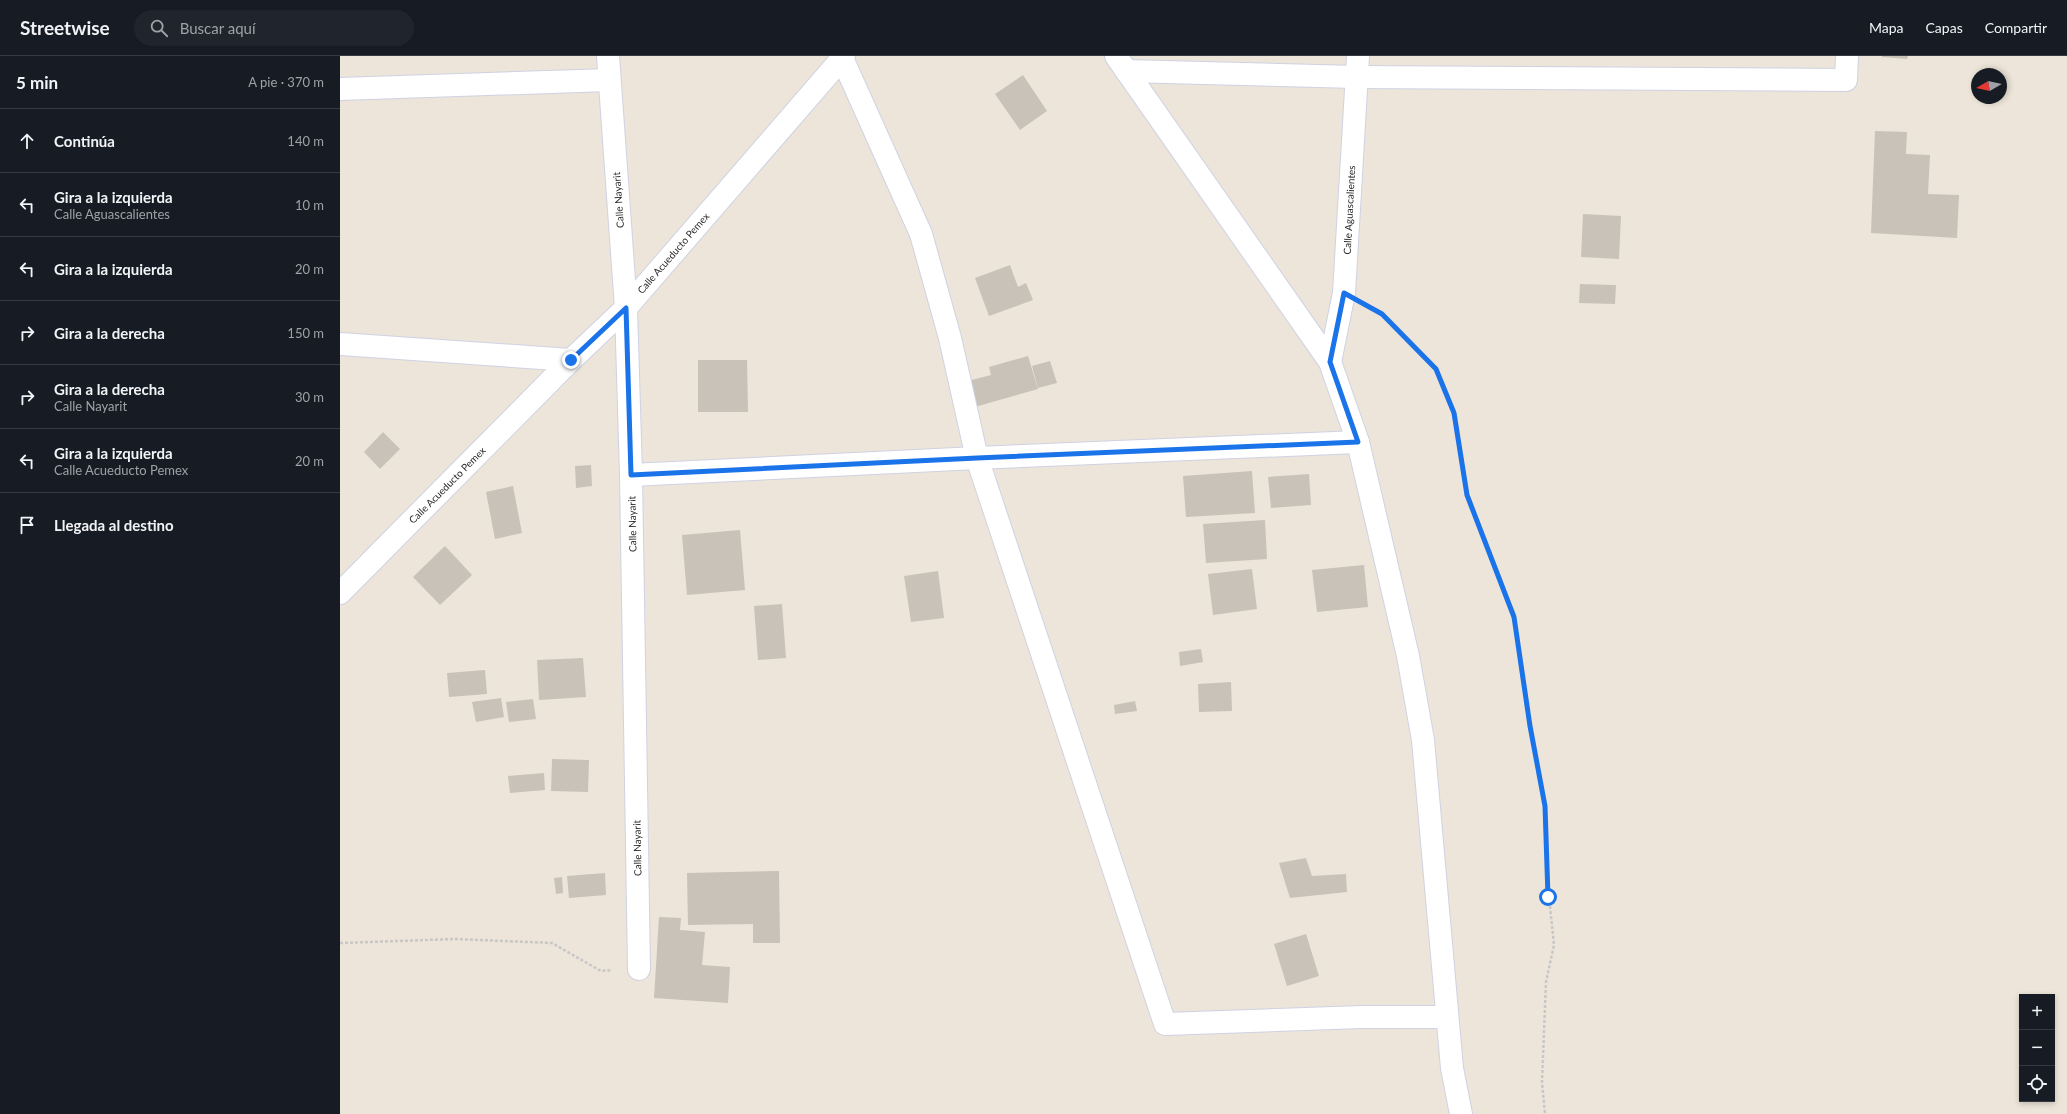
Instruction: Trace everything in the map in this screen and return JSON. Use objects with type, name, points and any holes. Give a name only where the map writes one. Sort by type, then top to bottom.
[{"type":"street","name":"Calle Nayarit","points":[[608,56],[626,308],[631,475],[639,968]]},
{"type":"street","points":[[1121,63],[1357,66],[1846,80],[1847,56]]},
{"type":"street","points":[[843,57],[921,234],[950,338],[977,458],[1165,1024],[1361,1017],[1448,1017]]},
{"type":"street","name":"Calle Acueducto Pemex","points":[[340,593],[571,360],[626,308],[843,57]]},
{"type":"street","points":[[1121,63],[1330,362],[1358,442],[1408,656],[1422,740],[1452,1068],[1461,1114]]},
{"type":"street","name":"Calle Aguascalientes","points":[[1330,362],[1344,293],[1357,66]]},
{"type":"street","points":[[340,89],[609,80]]},
{"type":"street","points":[[340,344],[571,360]]},
{"type":"street","points":[[631,475],[977,458],[1358,442]]},
{"type":"path","points":[[1344,293],[1382,314],[1436,369],[1454,413],[1467,495],[1514,617],[1528,718],[1545,806],[1548,897],[1554,945],[1546,982],[1542,1082],[1545,1114]]},
{"type":"path","points":[[340,943],[455,939],[552,943],[601,971],[639,968]]},
{"type":"building","points":[[1882,56],[1908,56],[1907,59]]},
{"type":"building","points":[[1023,75],[1047,111],[1020,130],[995,94]]},
{"type":"building","points":[[1875,131],[1907,132],[1906,154],[1930,155],[1928,194],[1959,195],[1957,238],[1871,233]]},
{"type":"building","points":[[1583,214],[1621,216],[1619,259],[1581,257]]},
{"type":"building","points":[[1010,265],[1018,287],[1026,283],[1033,300],[989,316],[975,278]]},
{"type":"building","points":[[1580,284],[1616,285],[1615,304],[1579,303]]},
{"type":"building","points":[[1028,356],[1038,389],[971,408],[964,382],[991,375],[989,367]]},
{"type":"building","points":[[698,360],[747,360],[748,412],[698,412]]},
{"type":"building","points":[[1050,361],[1057,383],[1038,388],[1032,366]]},
{"type":"building","points":[[383,432],[400,449],[380,469],[364,452]]},
{"type":"building","points":[[591,465],[592,486],[576,488],[575,466]]},
{"type":"building","points":[[1252,471],[1255,513],[1186,517],[1183,476]]},
{"type":"building","points":[[1309,474],[1311,505],[1271,508],[1268,477]]},
{"type":"building","points":[[513,486],[522,533],[495,539],[486,492]]},
{"type":"building","points":[[1265,520],[1267,559],[1206,563],[1203,524]]},
{"type":"building","points":[[740,530],[745,590],[687,595],[682,535]]},
{"type":"building","points":[[445,546],[472,575],[440,605],[413,577]]},
{"type":"building","points":[[1364,565],[1368,607],[1317,612],[1312,570]]},
{"type":"building","points":[[1252,569],[1257,609],[1213,615],[1208,574]]},
{"type":"building","points":[[938,571],[944,618],[911,622],[904,576]]},
{"type":"building","points":[[782,604],[786,658],[758,660],[754,606]]},
{"type":"building","points":[[1201,649],[1203,662],[1180,666],[1179,652]]},
{"type":"building","points":[[583,658],[586,697],[539,700],[537,660]]},
{"type":"building","points":[[485,670],[487,694],[449,697],[447,673]]},
{"type":"building","points":[[1231,682],[1232,711],[1199,712],[1198,684]]},
{"type":"building","points":[[501,698],[504,717],[476,722],[472,702]]},
{"type":"building","points":[[533,699],[536,719],[509,722],[506,702]]},
{"type":"building","points":[[1135,701],[1137,711],[1115,714],[1114,705]]},
{"type":"building","points":[[552,759],[589,760],[588,792],[551,791]]},
{"type":"building","points":[[544,773],[545,790],[510,793],[508,776]]},
{"type":"building","points":[[1306,858],[1312,876],[1346,874],[1347,892],[1290,898],[1279,863]]},
{"type":"building","points":[[779,871],[780,943],[753,943],[753,924],[688,925],[687,873]]},
{"type":"building","points":[[605,873],[606,895],[569,898],[567,876]]},
{"type":"building","points":[[562,877],[563,893],[556,894],[554,878]]},
{"type":"building","points":[[659,917],[681,918],[680,930],[705,932],[702,965],[730,967],[728,1003],[654,998]]},
{"type":"building","points":[[1306,934],[1319,976],[1287,986],[1274,944]]},
{"type":"route","points":[[571,360],[626,308],[631,475],[977,458],[1358,442],[1330,362],[1344,293],[1382,314],[1436,369],[1454,413],[1467,495],[1473,514],[1514,617],[1524,694],[1545,806],[1548,897]]}]
